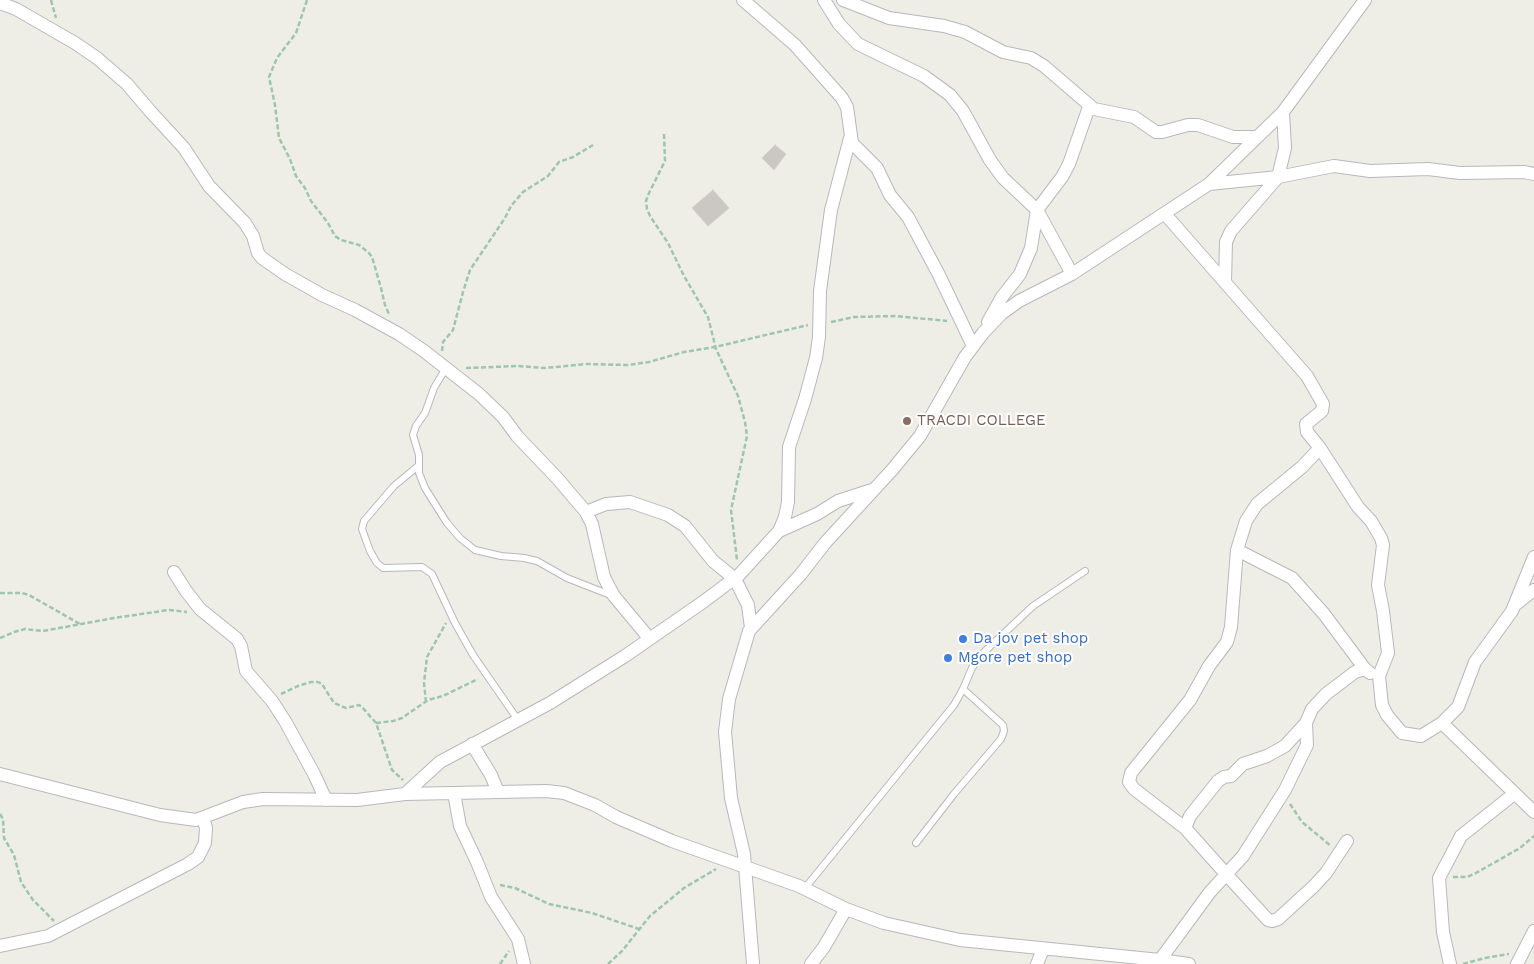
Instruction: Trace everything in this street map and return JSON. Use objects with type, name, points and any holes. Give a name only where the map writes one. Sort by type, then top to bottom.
[{"type":"street","points":[[409,790],[440,762],[550,703],[703,602],[737,577],[779,532],[788,502],[789,447],[812,374],[819,338],[821,281],[831,210],[850,138],[847,107],[842,98],[796,45],[743,0]]},
{"type":"street","points":[[824,0],[839,24],[858,44],[924,76],[950,95],[963,111],[998,172],[1037,210],[1072,274]]},
{"type":"street","points":[[843,0],[889,18],[944,26],[965,32],[1004,52],[1031,58],[1044,66],[1089,107],[1098,111],[1134,117],[1156,132],[1188,125],[1198,125],[1232,136],[1255,137]]},
{"type":"street","points":[[753,964],[744,854],[731,798],[724,732],[729,699],[747,635],[751,628],[801,574],[825,543],[892,470],[920,436],[973,346],[1001,314],[1019,301],[1072,274],[1209,184],[1255,137],[1283,112],[1365,0]]},
{"type":"street","points":[[0,3],[16,9],[75,43],[102,62],[127,84],[184,148],[209,186],[239,217],[249,230],[258,253],[262,258],[285,274],[322,295],[355,310],[399,334],[479,394],[503,417],[586,512],[596,536],[604,577],[614,596],[650,638]]},
{"type":"street","points":[[983,333],[1002,297],[1020,274],[1031,248],[1037,210],[1062,177],[1089,107]]},
{"type":"street","points":[[1225,282],[1226,242],[1231,230],[1278,177],[1285,148],[1283,112]]},
{"type":"street","points":[[850,138],[856,148],[877,168],[890,195],[908,217],[938,273],[973,346]]},
{"type":"street","points":[[1209,184],[1278,177],[1334,166],[1370,171],[1428,169],[1460,173],[1524,172],[1534,174]]},
{"type":"street","points":[[1165,214],[1307,376],[1323,404],[1322,411],[1306,424],[1307,432],[1320,448],[1358,506],[1371,521],[1383,545],[1378,585],[1386,627],[1388,653],[1379,676],[1382,705],[1386,715],[1402,733],[1421,736],[1442,723],[1458,707],[1474,662],[1514,606],[1534,557]]},
{"type":"street","points":[[1320,448],[1302,467],[1257,504],[1246,521],[1237,550],[1231,627],[1227,642],[1209,666],[1190,700],[1131,774],[1128,782],[1134,789],[1185,828],[1268,920],[1272,922],[1278,919],[1314,886],[1347,841]]},
{"type":"street","points":[[779,532],[817,514],[838,501],[872,490]]},
{"type":"street","points":[[586,512],[606,504],[630,502],[668,515],[685,526],[713,561],[737,577],[748,605],[751,628]]},
{"type":"street","points":[[1237,550],[1292,578],[1324,614],[1365,669],[1379,676]]},
{"type":"street","points":[[174,572],[190,597],[206,614],[237,639],[241,646],[246,671],[272,701],[285,721],[326,800]]},
{"type":"street","points":[[1514,606],[1534,590]]},
{"type":"street","points":[[1185,828],[1190,816],[1218,781],[1224,777],[1231,776],[1243,764],[1276,752],[1291,740],[1306,723],[1312,709],[1326,694],[1355,672],[1365,669]]},
{"type":"street","points":[[1160,960],[1210,892],[1244,856],[1285,790],[1307,745],[1306,723]]},
{"type":"street","points":[[1442,723],[1534,812]]},
{"type":"street","points":[[472,744],[491,775],[498,792]]},
{"type":"street","points":[[0,774],[160,815],[196,820],[243,802],[263,799],[357,800],[409,790],[454,793],[546,791],[571,795],[672,841],[805,888],[846,909],[884,923],[960,940],[1189,964]]},
{"type":"street","points":[[454,793],[460,826],[496,908],[518,939],[524,964]]},
{"type":"street","points":[[1450,964],[1443,932],[1439,878],[1461,836],[1514,794]]},
{"type":"street","points":[[0,946],[38,939],[188,864],[198,857],[202,850],[206,836],[203,818]]},
{"type":"street","points":[[811,964],[824,947],[846,909]]},
{"type":"street","points":[[1520,958],[1534,931]]},
{"type":"street","points":[[1037,964],[1044,950]]},
{"type":"lane","points":[[445,368],[434,388],[425,413],[413,432],[419,455],[419,473],[425,488],[448,524],[470,547],[496,555],[537,561],[567,578],[614,596]]},
{"type":"lane","points":[[418,466],[394,486],[364,521],[362,530],[370,550],[380,566],[390,569],[422,566],[432,574],[448,609],[473,655],[518,720]]},
{"type":"lane","points":[[805,888],[954,706],[972,668],[982,654],[1033,606],[1085,570]]},
{"type":"lane","points":[[916,843],[1001,739],[1004,731],[1003,725],[963,689]]},
{"type":"path","points":[[307,0],[296,33],[276,58],[269,77],[279,138],[296,176],[335,236],[345,241],[356,243],[372,257],[384,305],[399,334]]},
{"type":"path","points":[[664,134],[665,161],[649,193],[646,201],[647,209],[668,243],[684,276],[708,317],[715,347],[743,407],[747,436],[731,510],[737,577]]},
{"type":"path","points":[[593,145],[574,157],[559,162],[548,176],[523,192],[511,206],[470,270],[453,330],[443,344],[445,368],[544,368],[587,364],[628,365],[715,347],[790,328],[854,317],[896,316],[963,324]]},
{"type":"path","points":[[0,593],[22,593],[29,595],[80,624]]},
{"type":"path","points":[[426,702],[424,683],[427,657],[445,624],[448,609]]},
{"type":"path","points":[[0,638],[25,630],[43,631],[169,610],[206,614]]},
{"type":"path","points":[[376,723],[402,718],[432,698],[443,696],[488,675]]},
{"type":"path","points":[[272,701],[282,693],[298,686],[318,682],[322,684],[334,703],[346,708],[359,705],[376,723],[392,770],[402,779],[409,790]]},
{"type":"path","points":[[1285,790],[1290,805],[1302,822],[1340,853]]},
{"type":"path","points":[[0,814],[3,819],[4,838],[12,851],[19,878],[24,888],[33,900],[62,928]]},
{"type":"path","points":[[1439,878],[1471,876],[1520,848],[1534,836]]},
{"type":"path","points":[[608,964],[622,951],[650,916],[684,888],[730,861]]},
{"type":"path","points":[[482,878],[502,886],[515,888],[549,904],[592,913],[639,929]]},
{"type":"path","points":[[1463,964],[1485,958],[1520,958]]},
{"type":"building","points":[[775,145],[786,154],[774,170],[762,158]]},
{"type":"building","points":[[713,190],[729,208],[708,226],[692,208]]},
{"type":"place","name":"TRACDI COLLEGE","points":[[907,421]]},
{"type":"place","name":"Da jov pet shop","points":[[963,639]]},
{"type":"place","name":"Mgore pet shop","points":[[948,658]]}]
